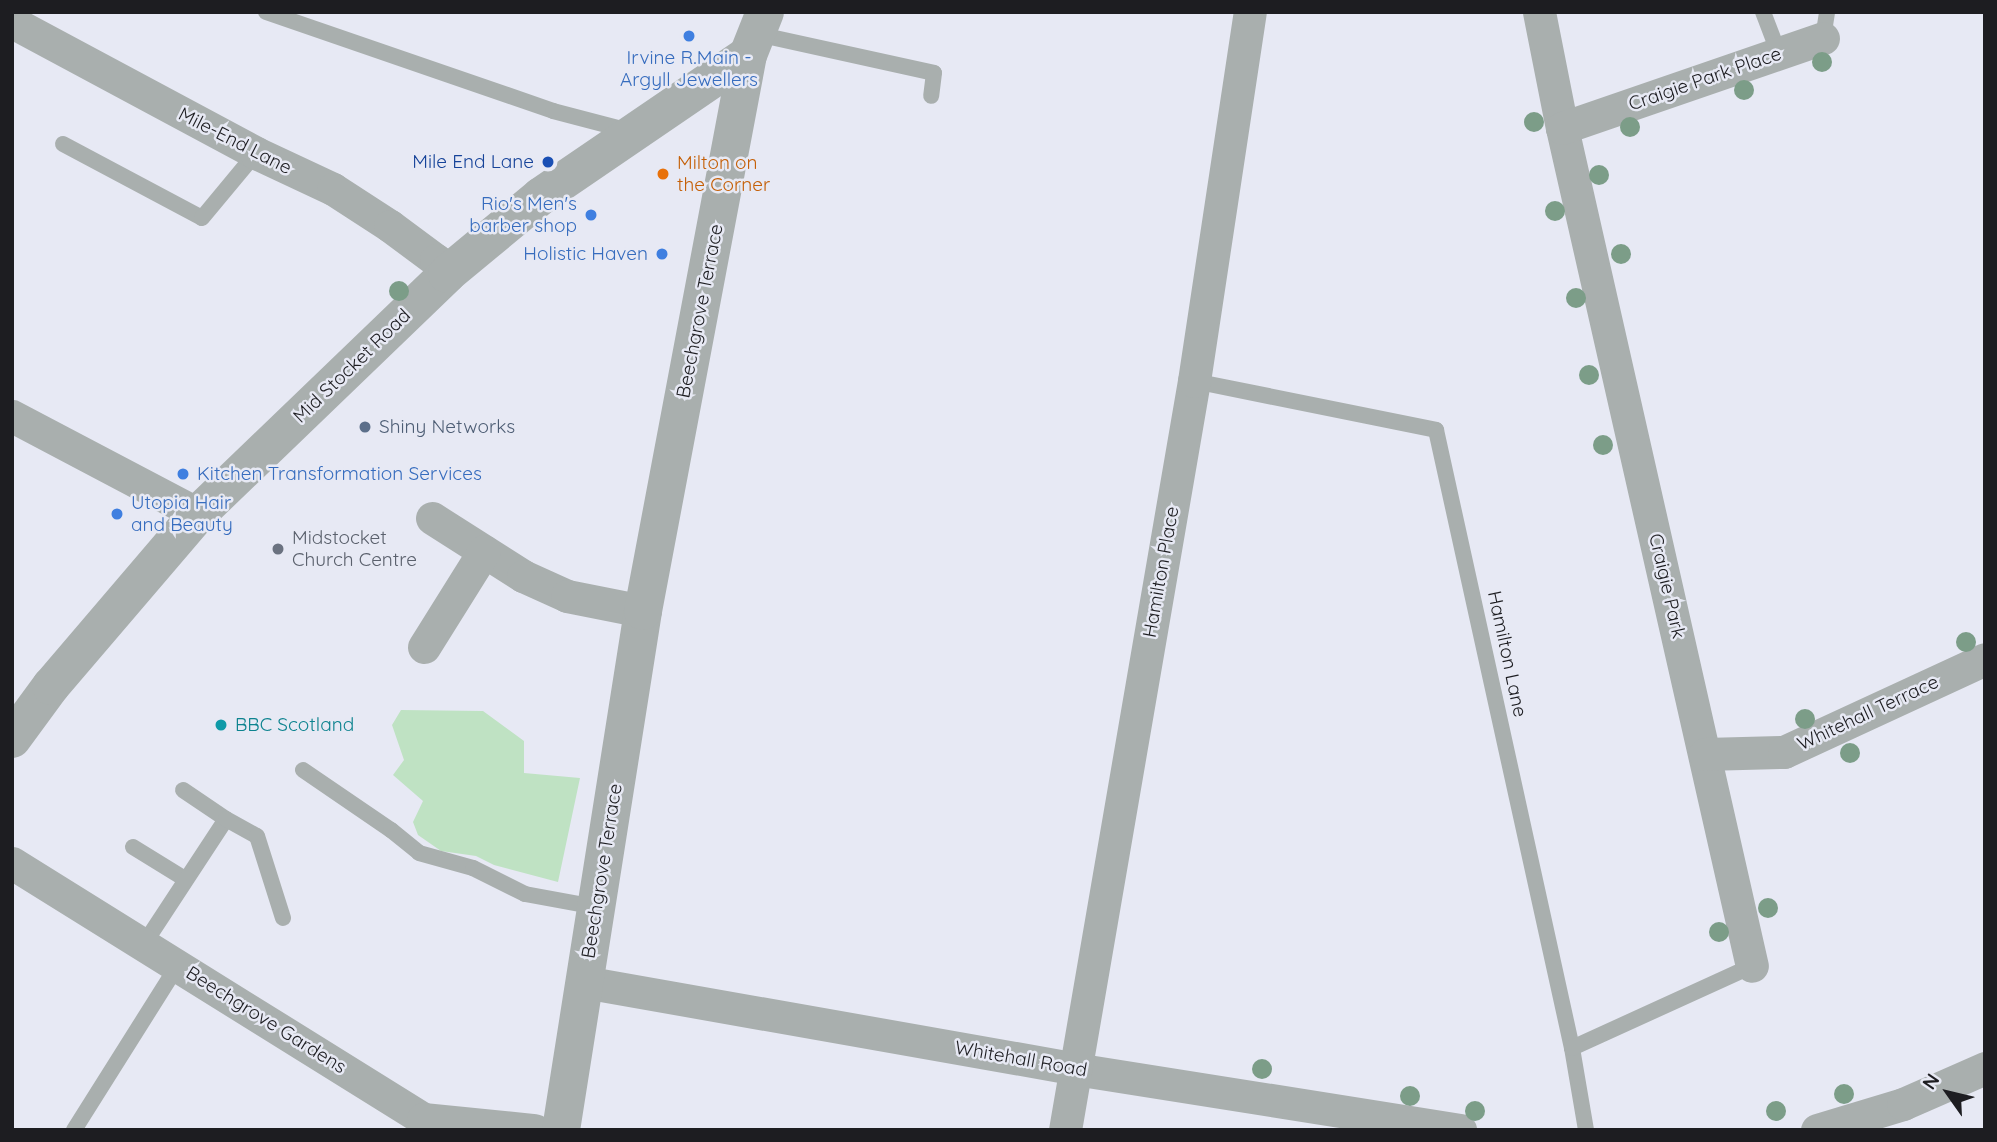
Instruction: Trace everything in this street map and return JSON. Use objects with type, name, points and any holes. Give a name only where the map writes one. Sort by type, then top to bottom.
[{"type":"street","name":"Hamilton Place","points":[[1065,1130],[1194,381],[1250,12]]},
{"type":"street","name":"Craigie Park","points":[[1539,12],[1562,128],[1752,966]]},
{"type":"street","name":"Mile-End Lane","points":[[12,22],[256,153],[341,194],[436,260],[447,274]]},
{"type":"street","name":"Craigie Park Place","points":[[1562,128],[1779,54],[1825,25]]},
{"type":"street","name":"Mid Stocket Road","points":[[12,738],[51,686],[198,514],[447,274],[541,196],[632,132],[757,34]]},
{"type":"street","name":"Beechgrove Terrace","points":[[561,1130],[643,611],[757,34]]},
{"type":"street","points":[[12,416],[198,514]]},
{"type":"street","points":[[432,518],[523,576],[568,596],[643,611]]},
{"type":"street","points":[[424,647],[484,551]]},
{"type":"street","name":"Whitehall Terrace","points":[[1705,754],[1784,752],[1985,659]]},
{"type":"street","name":"Beechgrove Gardens","points":[[12,863],[178,965],[419,1124],[534,1130]]},
{"type":"street","name":"Whitehall Road","points":[[584,982],[1075,1069],[1460,1130]]},
{"type":"street","points":[[1817,1130],[1903,1104],[1985,1068]]},
{"type":"lane","points":[[266,12],[553,111],[632,132]]},
{"type":"lane","points":[[1763,12],[1779,54]]},
{"type":"lane","points":[[757,34],[934,74],[931,96]]},
{"type":"lane","points":[[63,144],[202,218],[256,153]]},
{"type":"lane","name":"Hamilton Lane","points":[[1194,381],[1436,430],[1572,1048],[1586,1130]]},
{"type":"lane","points":[[303,770],[391,830],[419,853],[474,867],[525,894],[596,907]]},
{"type":"lane","points":[[183,789],[226,819],[257,836],[283,918]]},
{"type":"lane","points":[[144,944],[226,819]]},
{"type":"lane","points":[[133,847],[185,879]]},
{"type":"lane","points":[[74,1130],[178,965]]},
{"type":"lane","name":"Craigie Park","points":[[1572,1048],[1752,966]]},
{"type":"green space","points":[[401,710],[483,711],[524,741],[524,773],[580,778],[558,882],[494,865],[476,856],[441,851],[418,835],[413,822],[423,801],[393,775],[404,760],[392,725]]},
{"type":"place","name":"Irvine R.Main - Argyll Jewellers","points":[[689,36]]},
{"type":"place","name":"Mile End Lane","points":[[548,162]]},
{"type":"place","name":"Milton on the Corner","points":[[663,174]]},
{"type":"place","name":"Rio's Men's barber shop","points":[[591,215]]},
{"type":"place","name":"Holistic Haven","points":[[662,254]]},
{"type":"place","name":"Shiny Networks","points":[[365,427]]},
{"type":"place","name":"Kitchen Transformation Services","points":[[183,474]]},
{"type":"place","name":"Utopia Hair and Beauty","points":[[117,514]]},
{"type":"place","name":"Midstocket Church Centre","points":[[278,549]]},
{"type":"place","name":"BBC Scotland","points":[[221,725]]}]
